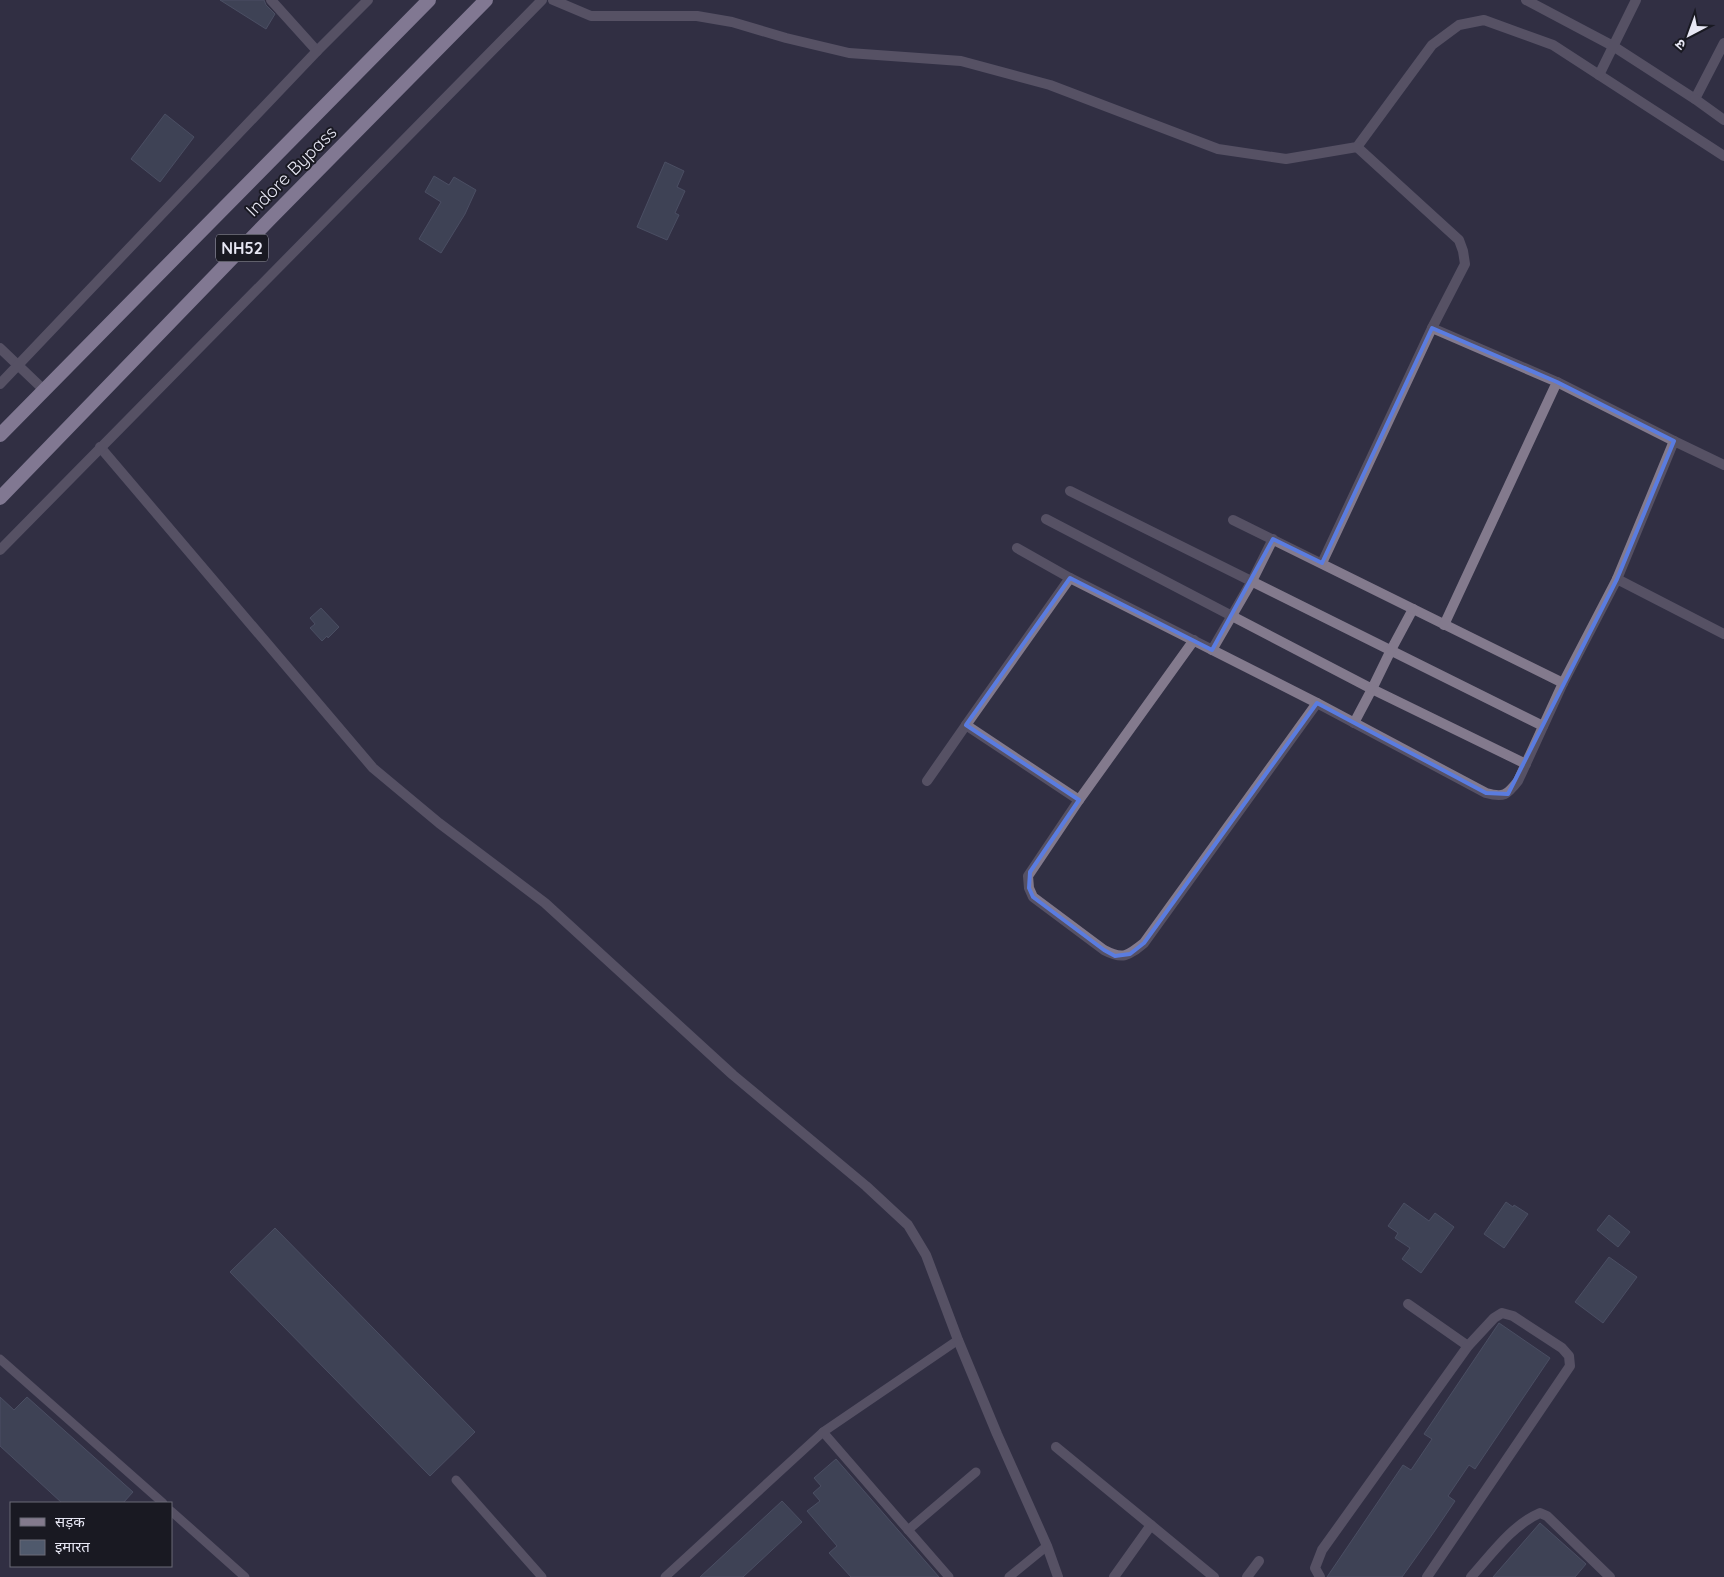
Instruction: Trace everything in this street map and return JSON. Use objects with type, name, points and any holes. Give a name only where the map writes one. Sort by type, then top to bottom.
[{"type":"highway","name":"Indore Bypass","points":[[0,435],[429,0]]},
{"type":"highway","name":"Indore Bypass","points":[[0,498],[270,219],[486,0]]},
{"type":"street","points":[[271,0],[317,51]]},
{"type":"street","points":[[0,384],[317,51],[368,0]]},
{"type":"street","points":[[0,550],[542,0]]},
{"type":"street","points":[[553,0],[592,16],[697,16],[732,22],[786,38],[849,53],[902,58],[962,60],[1050,85],[1218,149],[1286,159],[1358,147],[1432,45],[1459,25],[1484,20],[1553,45],[1724,156]]},
{"type":"street","points":[[1526,0],[1537,3],[1613,46],[1724,120]]},
{"type":"street","points":[[1599,75],[1636,0]]},
{"type":"street","points":[[1695,99],[1724,43]]},
{"type":"street","points":[[1322,563],[1464,264],[1464,251],[1459,240],[1358,147]]},
{"type":"street","points":[[1432,328],[1557,382],[1724,466]]},
{"type":"street","points":[[0,348],[44,390]]},
{"type":"street","points":[[1444,625],[1557,382]]},
{"type":"street","points":[[1018,548],[1070,578],[1317,703],[1486,793],[1498,796],[1508,794],[1518,781],[1562,683],[1617,579],[1674,441]]},
{"type":"street","points":[[100,448],[373,768],[439,823],[545,903],[726,1068],[866,1186],[908,1226],[926,1255],[958,1340],[1047,1546],[1058,1577]]},
{"type":"street","points":[[1070,491],[1543,726]]},
{"type":"street","points":[[1046,519],[1372,689],[1526,764]]},
{"type":"street","points":[[1233,520],[1562,683]]},
{"type":"street","points":[[1212,650],[1233,616],[1273,539]]},
{"type":"street","points":[[927,780],[1070,578]]},
{"type":"street","points":[[1617,579],[1724,634]]},
{"type":"street","points":[[1354,723],[1413,609]]},
{"type":"street","points":[[1194,640],[1079,800],[1028,876],[1029,888],[1034,897],[1104,950],[1115,956],[1130,954],[1144,943],[1317,703]]},
{"type":"street","points":[[966,725],[1079,800]]},
{"type":"street","points":[[1408,1304],[1468,1346]]},
{"type":"street","points":[[1320,1577],[1316,1568],[1322,1550],[1468,1346],[1502,1312],[1513,1316],[1562,1348],[1569,1356],[1570,1366],[1427,1577]]},
{"type":"street","points":[[1056,1447],[1214,1577]]},
{"type":"street","points":[[1471,1577],[1510,1535],[1531,1516],[1540,1513],[1547,1516],[1604,1575]]},
{"type":"street","points":[[1114,1577],[1151,1525]]},
{"type":"street","points":[[1247,1577],[1259,1561]]},
{"type":"lane","points":[[665,1577],[822,1432],[958,1340]]},
{"type":"lane","points":[[0,1359],[162,1502]]},
{"type":"lane","points":[[822,1432],[949,1577]]},
{"type":"lane","points":[[908,1530],[976,1472]]},
{"type":"lane","points":[[456,1480],[542,1577]]},
{"type":"lane","points":[[172,1512],[245,1577]]},
{"type":"lane","points":[[1009,1577],[1047,1546]]},
{"type":"highlighted area","points":[[1432,328],[1557,382],[1674,441],[1617,579],[1508,794],[1486,793],[1317,703],[1144,943],[1130,954],[1115,956],[1104,950],[1033,897],[1029,888],[1030,872],[1079,800],[966,725],[1070,578],[1212,650],[1273,539],[1322,563]]},
{"type":"building","points":[[220,0],[264,0],[266,5],[275,14],[266,29]]},
{"type":"building","points":[[165,114],[194,137],[160,182],[131,159]]},
{"type":"building","points":[[665,162],[684,171],[677,187],[685,191],[675,213],[679,215],[667,240],[637,227]]},
{"type":"building","points":[[434,176],[449,185],[454,177],[476,190],[465,214],[441,253],[419,239],[441,202],[425,192]]},
{"type":"building","points":[[321,608],[339,627],[322,641],[310,628],[315,624],[310,618]]},
{"type":"building","points":[[1506,1202],[1528,1214],[1504,1248],[1484,1234]]},
{"type":"building","points":[[1404,1203],[1429,1221],[1435,1213],[1454,1227],[1421,1273],[1402,1259],[1410,1248],[1395,1238],[1398,1233],[1388,1226]]},
{"type":"building","points":[[1609,1215],[1630,1232],[1618,1247],[1597,1230]]},
{"type":"building","points":[[275,1228],[475,1432],[430,1476],[230,1272]]},
{"type":"building","points":[[1609,1257],[1637,1277],[1603,1323],[1575,1302]]},
{"type":"building","points":[[1499,1323],[1550,1358],[1475,1469],[1469,1465],[1448,1496],[1455,1501],[1402,1577],[1327,1577],[1403,1465],[1411,1470],[1432,1439],[1424,1434]]},
{"type":"building","points":[[0,1397],[14,1410],[27,1397],[133,1492],[124,1502],[61,1502],[0,1446]]},
{"type":"building","points":[[836,1459],[939,1577],[851,1577],[829,1553],[837,1546],[807,1511],[820,1501],[813,1493],[821,1486],[814,1478]]},
{"type":"building","points":[[782,1501],[802,1522],[743,1577],[700,1577]]},
{"type":"building","points":[[1540,1523],[1586,1564],[1575,1577],[1493,1577]]}]
